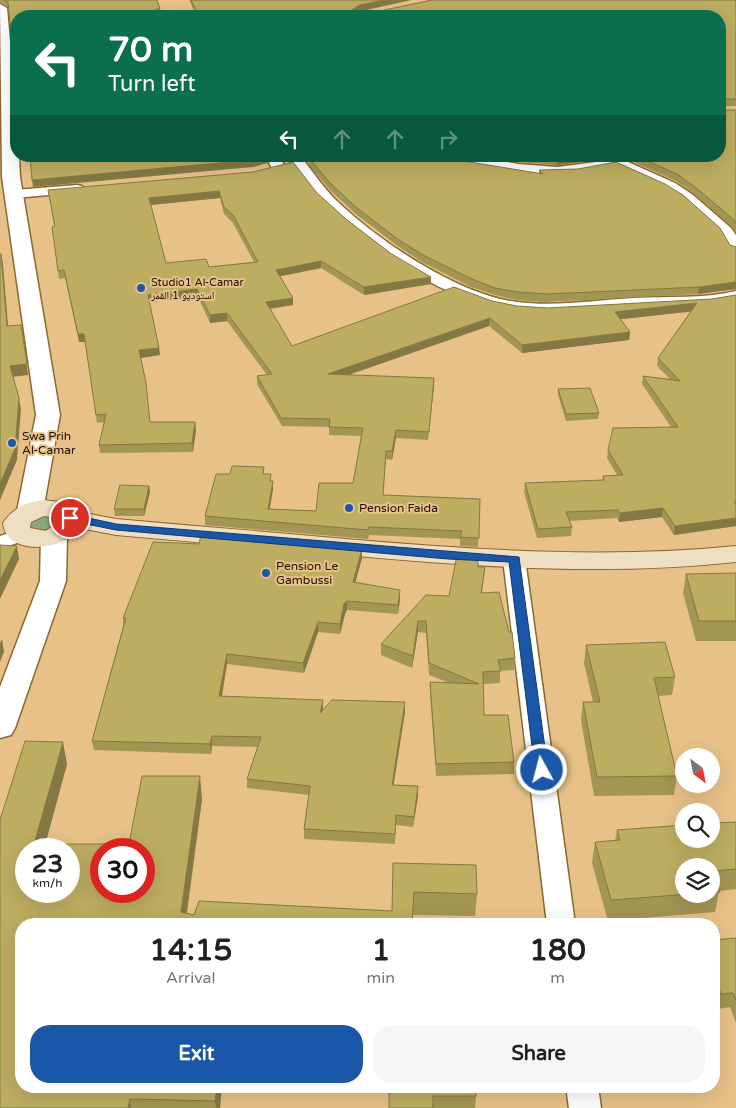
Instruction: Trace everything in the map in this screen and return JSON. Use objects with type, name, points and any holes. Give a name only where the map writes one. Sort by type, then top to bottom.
[{"type":"main road","points":[[30,527],[116,527],[448,556],[514,559],[606,562],[677,560],[736,554]]},
{"type":"street","points":[[0,8],[10,93]]},
{"type":"street","points":[[0,728],[53,581],[30,527],[48,415],[11,177],[12,162]]},
{"type":"street","points":[[261,171],[275,162]]},
{"type":"street","points":[[306,162],[332,204],[393,254],[455,286],[483,298],[516,307],[560,308],[660,301],[685,303],[736,296]]},
{"type":"street","points":[[481,162],[552,173],[590,169],[614,162]]},
{"type":"street","points":[[625,162],[670,186],[688,198],[726,231],[736,248]]},
{"type":"street","points":[[14,194],[94,187]]},
{"type":"street","points":[[514,559],[560,918]]},
{"type":"street","points":[[583,1093],[585,1108]]},
{"type":"green space","points":[[51,512],[63,524],[37,536],[23,523]]},
{"type":"building","points":[[5,0],[157,0],[160,9],[10,10],[10,24],[8,2]]},
{"type":"building","points":[[191,0],[384,0],[360,5],[352,10],[196,10]]},
{"type":"building","points":[[432,0],[736,0],[736,99],[726,99],[726,10],[384,10]]},
{"type":"building","points":[[726,110],[736,110],[736,223],[677,174],[650,162],[726,162]]},
{"type":"building","points":[[30,162],[230,162],[32,180]]},
{"type":"building","points":[[293,162],[317,193],[346,219],[390,253],[431,277],[364,287],[321,261],[276,270],[293,298],[266,302],[292,346],[454,287],[492,301],[517,306],[547,308],[712,299],[736,295],[736,501],[734,502],[736,505],[736,518],[675,526],[663,508],[620,513],[618,510],[566,512],[572,527],[538,529],[525,483],[604,480],[603,476],[623,475],[608,450],[613,428],[678,427],[643,376],[680,381],[658,358],[697,303],[615,312],[630,332],[522,345],[490,318],[328,374],[434,378],[429,432],[396,430],[392,451],[386,451],[383,495],[480,499],[479,538],[460,537],[462,531],[369,527],[368,530],[205,516],[216,474],[230,474],[232,466],[264,467],[263,474],[271,474],[270,481],[273,481],[268,509],[316,511],[319,483],[353,483],[363,428],[329,427],[330,419],[281,418],[257,376],[272,374],[227,313],[210,315],[197,289],[148,295],[159,348],[139,350],[146,383],[150,422],[195,422],[192,443],[99,445],[106,414],[96,415],[84,334],[78,334],[64,270],[58,271],[52,227],[55,226],[48,190],[253,172]],"holes":[[[219,191],[224,207],[233,215],[258,262],[209,267],[206,259],[166,263],[149,198]]]},
{"type":"building","points":[[312,162],[470,162],[543,174],[539,170],[578,169],[616,162],[665,184],[683,195],[720,228],[730,245],[736,247],[736,282],[699,287],[547,294],[495,288],[423,255],[399,240],[357,208],[331,184]]},
{"type":"building","points":[[0,254],[7,326],[21,325],[27,364],[10,366],[19,398],[15,449],[0,484]]},
{"type":"building","points":[[590,388],[599,413],[566,414],[558,389]]},
{"type":"building","points":[[120,485],[149,486],[144,509],[114,509]]},
{"type":"building","points":[[201,535],[362,549],[353,582],[400,590],[398,605],[347,601],[344,604],[340,624],[318,622],[303,663],[227,654],[219,696],[323,700],[320,713],[332,700],[405,702],[392,785],[418,786],[414,817],[396,815],[395,834],[304,829],[310,786],[247,779],[261,737],[212,736],[210,744],[92,741],[126,618],[123,618],[153,542],[199,544]]},
{"type":"building","points":[[0,545],[17,546],[0,580]]},
{"type":"building","points":[[457,555],[478,556],[478,567],[485,567],[481,593],[499,592],[509,632],[512,632],[515,658],[498,660],[501,671],[483,672],[484,715],[508,715],[514,762],[436,764],[430,682],[479,684],[429,663],[426,621],[418,621],[413,656],[381,644],[426,595],[449,596]]},
{"type":"building","points":[[736,573],[736,621],[699,621],[686,574]]},
{"type":"building","points":[[665,642],[675,677],[654,678],[675,767],[675,776],[597,777],[583,702],[600,702],[586,645]]},
{"type":"building","points":[[25,741],[63,742],[36,838],[15,838],[15,903],[80,903],[80,844],[90,844],[90,903],[155,903],[155,838],[130,838],[142,776],[200,776],[181,912],[194,915],[199,901],[392,911],[393,863],[476,865],[477,894],[414,892],[412,918],[15,918],[15,1093],[216,1093],[215,1101],[130,1099],[128,1108],[0,1108],[0,820]]},
{"type":"building","points":[[736,822],[736,869],[720,870],[720,858],[675,858],[675,895],[611,900],[595,842],[620,840],[617,830],[675,826],[675,848],[720,848],[720,823]]},
{"type":"building","points":[[736,938],[736,1000],[733,993],[721,994],[720,991],[720,939]]},
{"type":"building","points":[[389,1093],[476,1093],[476,1096],[433,1096],[433,1108],[389,1108]]},
{"type":"place","name":"Studio1 Al-Camar استوديو 1 القمر","points":[[141,288]]},
{"type":"place","name":"Swa Prih Al-Camar","points":[[12,443]]},
{"type":"place","name":"Pension Faida","points":[[349,508]]},
{"type":"place","name":"Pension Le Gambussi","points":[[266,573]]},
{"type":"route","points":[[70,518],[116,527],[448,556],[514,559],[542,770]]}]
